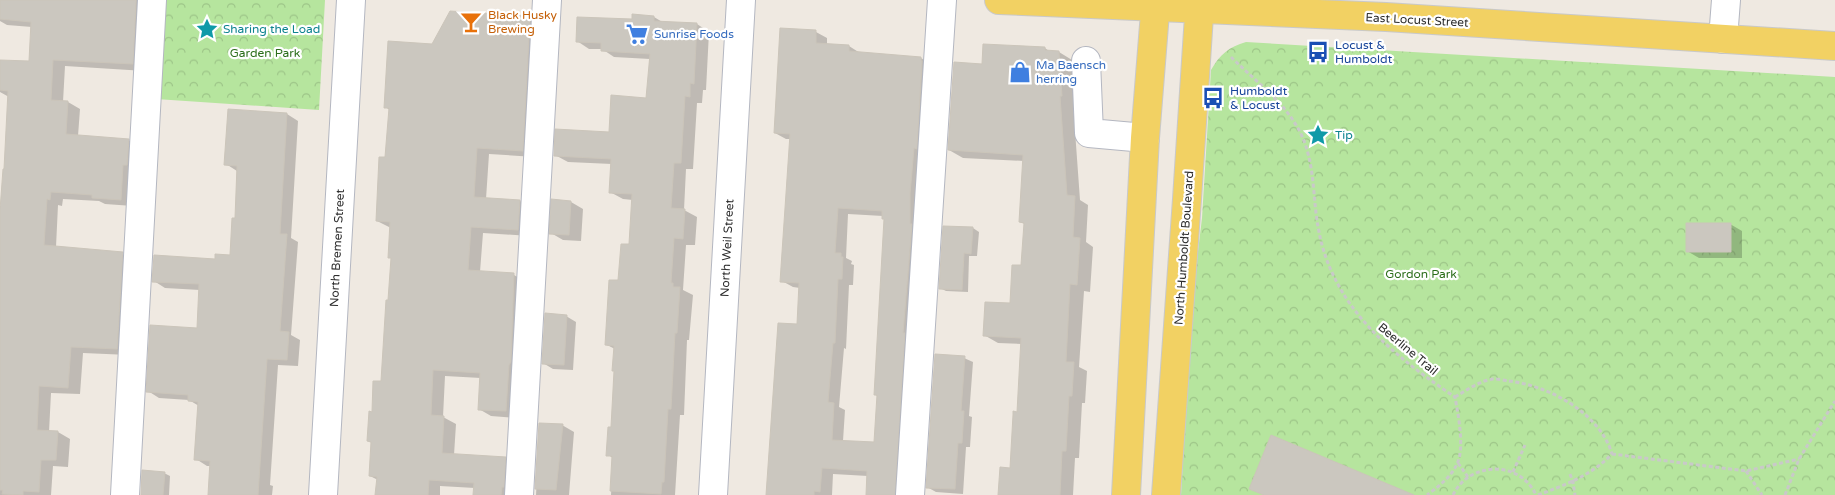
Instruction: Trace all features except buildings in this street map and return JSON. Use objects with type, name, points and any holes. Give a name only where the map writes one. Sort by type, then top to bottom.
[{"type":"main road","name":"East Locust Street","points":[[999,0],[1387,9],[1723,39],[1835,46]]},
{"type":"main road","points":[[1126,495],[1145,138],[1156,4]]},
{"type":"main road","name":"North Humboldt Boulevard","points":[[1166,495],[1200,4]]},
{"type":"street","points":[[125,495],[152,0]]},
{"type":"street","name":"North Bremen Street","points":[[323,495],[351,0]]},
{"type":"street","points":[[519,495],[547,0]]},
{"type":"street","name":"North Weil Street","points":[[713,495],[742,0]]},
{"type":"street","points":[[910,495],[942,0]]},
{"type":"street","points":[[1723,39],[1726,0]]},
{"type":"street","points":[[1086,61],[1089,133],[1145,138]]},
{"type":"path","name":"Beerline Trail","points":[[1231,57],[1277,99],[1299,130],[1310,162],[1318,231],[1323,251],[1328,266],[1357,314],[1378,339],[1428,379],[1455,397]]},
{"type":"path","points":[[1428,495],[1445,481],[1458,462],[1461,431],[1455,397],[1479,383],[1493,379],[1540,387],[1575,406],[1609,442],[1612,454]]},
{"type":"path","points":[[1785,495],[1799,459],[1835,401]]},
{"type":"path","points":[[1512,472],[1525,445]]},
{"type":"path","points":[[1612,454],[1746,471],[1799,459]]},
{"type":"path","points":[[1453,495],[1456,488],[1468,477],[1482,470],[1497,468],[1512,472],[1525,480],[1537,495],[1573,482],[1603,464],[1612,454]]},
{"type":"path","points":[[1458,462],[1468,477]]},
{"type":"path","points":[[1746,471],[1762,495]]},
{"type":"path","points":[[1570,474],[1575,495]]},
{"type":"green space","name":"Garden Park","points":[[162,0],[325,0],[319,110],[156,99]]},
{"type":"green space","name":"Gordon Park","points":[[1246,42],[1835,77],[1835,495],[1181,495],[1192,302],[1202,218],[1211,70],[1226,52]]},
{"type":"place","name":"Black Husky Brewing","points":[[471,22]]},
{"type":"place","name":"Sharing the Load","points":[[207,29]]},
{"type":"place","name":"Sunrise Foods","points":[[637,34]]},
{"type":"place","name":"Locust & Humboldt","points":[[1318,52]]},
{"type":"place","name":"Ma Baensch herring","points":[[1020,72]]},
{"type":"place","name":"Humboldt & Locust","points":[[1213,98]]},
{"type":"place","name":"Tip","points":[[1318,135]]}]
